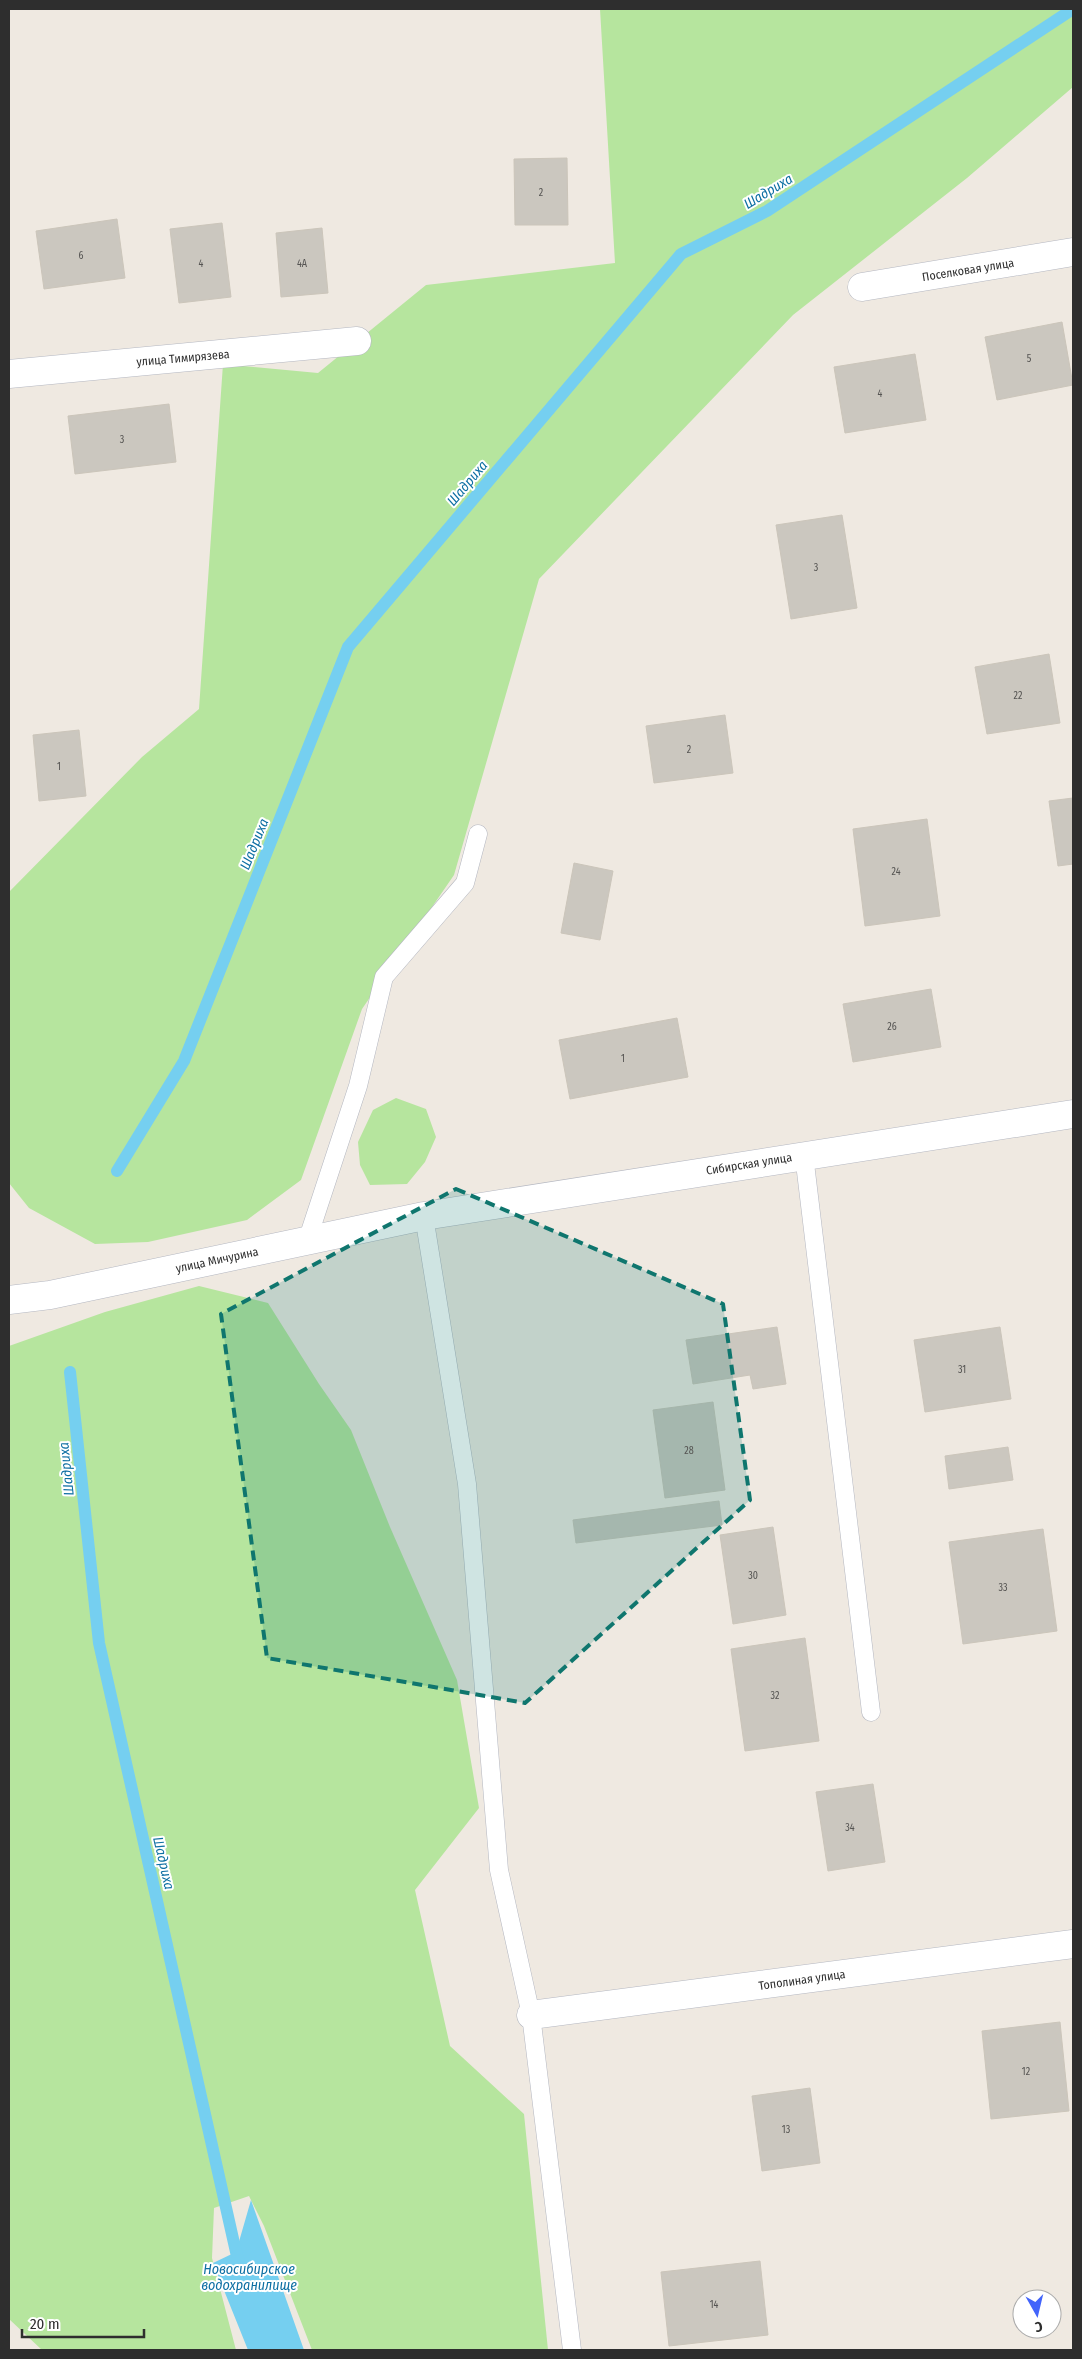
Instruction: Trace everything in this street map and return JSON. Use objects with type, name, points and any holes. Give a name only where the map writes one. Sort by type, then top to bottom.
[{"type":"street","name":"Поселковая улица","points":[[862,287],[1073,252]]},
{"type":"street","name":"улица Тимирязева","points":[[9,374],[356,341]]},
{"type":"street","name":"Сибирская улица","points":[[424,1216],[1073,1114]]},
{"type":"street","name":"улица Мичурина","points":[[9,1300],[50,1295],[424,1216]]},
{"type":"street","name":"Тополиная улица","points":[[531,2016],[1073,1944]]},
{"type":"lane","points":[[308,1241],[358,1086],[384,977],[464,883],[478,834]]},
{"type":"lane","points":[[804,1155],[871,1712]]},
{"type":"lane","points":[[424,1216],[467,1484],[499,1870],[531,2016],[572,2350]]},
{"type":"highlighted area","points":[[456,1189],[723,1304],[750,1500],[525,1703],[267,1658],[221,1314]]},
{"type":"green space","points":[[600,9],[1073,9],[1073,87],[967,178],[793,315],[539,579],[454,875],[362,1009],[301,1180],[247,1220],[148,1242],[95,1244],[29,1208],[9,1183],[9,892],[142,757],[199,709],[223,364],[318,373],[426,285],[615,263]]},
{"type":"green space","points":[[396,1098],[426,1109],[436,1137],[425,1162],[407,1184],[370,1185],[360,1165],[358,1142],[373,1110]]},
{"type":"green space","points":[[199,1286],[268,1303],[319,1384],[351,1430],[390,1527],[457,1680],[479,1808],[415,1890],[450,2046],[524,2114],[548,2350],[312,2350],[264,2226],[249,2196],[214,2208],[212,2258],[236,2350],[42,2350],[9,2319],[9,1346],[105,1312]]},
{"type":"water","name":"Новосибирское водохранилище","points":[[251,2200],[304,2350],[248,2350],[213,2263],[236,2252]]},
{"type":"building","points":[[567,158],[568,225],[515,225],[514,159]]},
{"type":"building","points":[[117,219],[125,278],[44,289],[36,231]]},
{"type":"building","points":[[222,223],[231,297],[179,303],[170,229]]},
{"type":"building","points":[[322,228],[328,293],[281,297],[276,233]]},
{"type":"building","points":[[1062,322],[1073,385],[997,400],[985,337]]},
{"type":"building","points":[[915,354],[926,420],[845,433],[834,367]]},
{"type":"building","points":[[169,404],[176,462],[75,474],[68,416]]},
{"type":"building","points":[[842,515],[857,608],[791,619],[776,525]]},
{"type":"building","points":[[1049,654],[1060,723],[987,734],[975,667]]},
{"type":"building","points":[[725,715],[733,773],[654,783],[646,726]]},
{"type":"building","points":[[79,730],[86,796],[39,801],[33,735]]},
{"type":"building","points":[[1073,798],[1073,864],[1058,866],[1049,801]]},
{"type":"building","points":[[927,819],[940,916],[865,926],[853,829]]},
{"type":"building","points":[[574,863],[613,871],[600,940],[561,933]]},
{"type":"building","points":[[931,989],[941,1047],[853,1062],[843,1004]]},
{"type":"building","points":[[677,1018],[688,1077],[570,1099],[559,1040]]},
{"type":"building","points":[[777,1327],[786,1384],[753,1389],[750,1375],[693,1384],[686,1340]]},
{"type":"building","points":[[1000,1327],[1011,1399],[925,1412],[914,1340]]},
{"type":"building","points":[[713,1402],[725,1490],[665,1498],[653,1410]]},
{"type":"building","points":[[1008,1447],[1013,1480],[949,1489],[945,1456]]},
{"type":"building","points":[[719,1501],[722,1525],[576,1543],[573,1520]]},
{"type":"building","points":[[773,1527],[786,1615],[733,1624],[720,1535]]},
{"type":"building","points":[[1043,1529],[1057,1631],[963,1644],[949,1542]]},
{"type":"building","points":[[805,1638],[819,1741],[745,1751],[731,1649]]},
{"type":"building","points":[[873,1784],[885,1862],[828,1871],[816,1792]]},
{"type":"building","points":[[1060,2022],[1069,2111],[991,2119],[982,2031]]},
{"type":"building","points":[[810,2088],[820,2163],[762,2171],[752,2096]]},
{"type":"building","points":[[760,2261],[768,2335],[669,2346],[661,2272]]},
{"type":"waterway","name":"Шадриха","points":[[117,1171],[184,1061],[348,647],[681,254],[767,211],[1073,9]]},
{"type":"waterway","name":"Шадриха","points":[[70,1372],[99,1643],[236,2252],[241,2267]]}]
